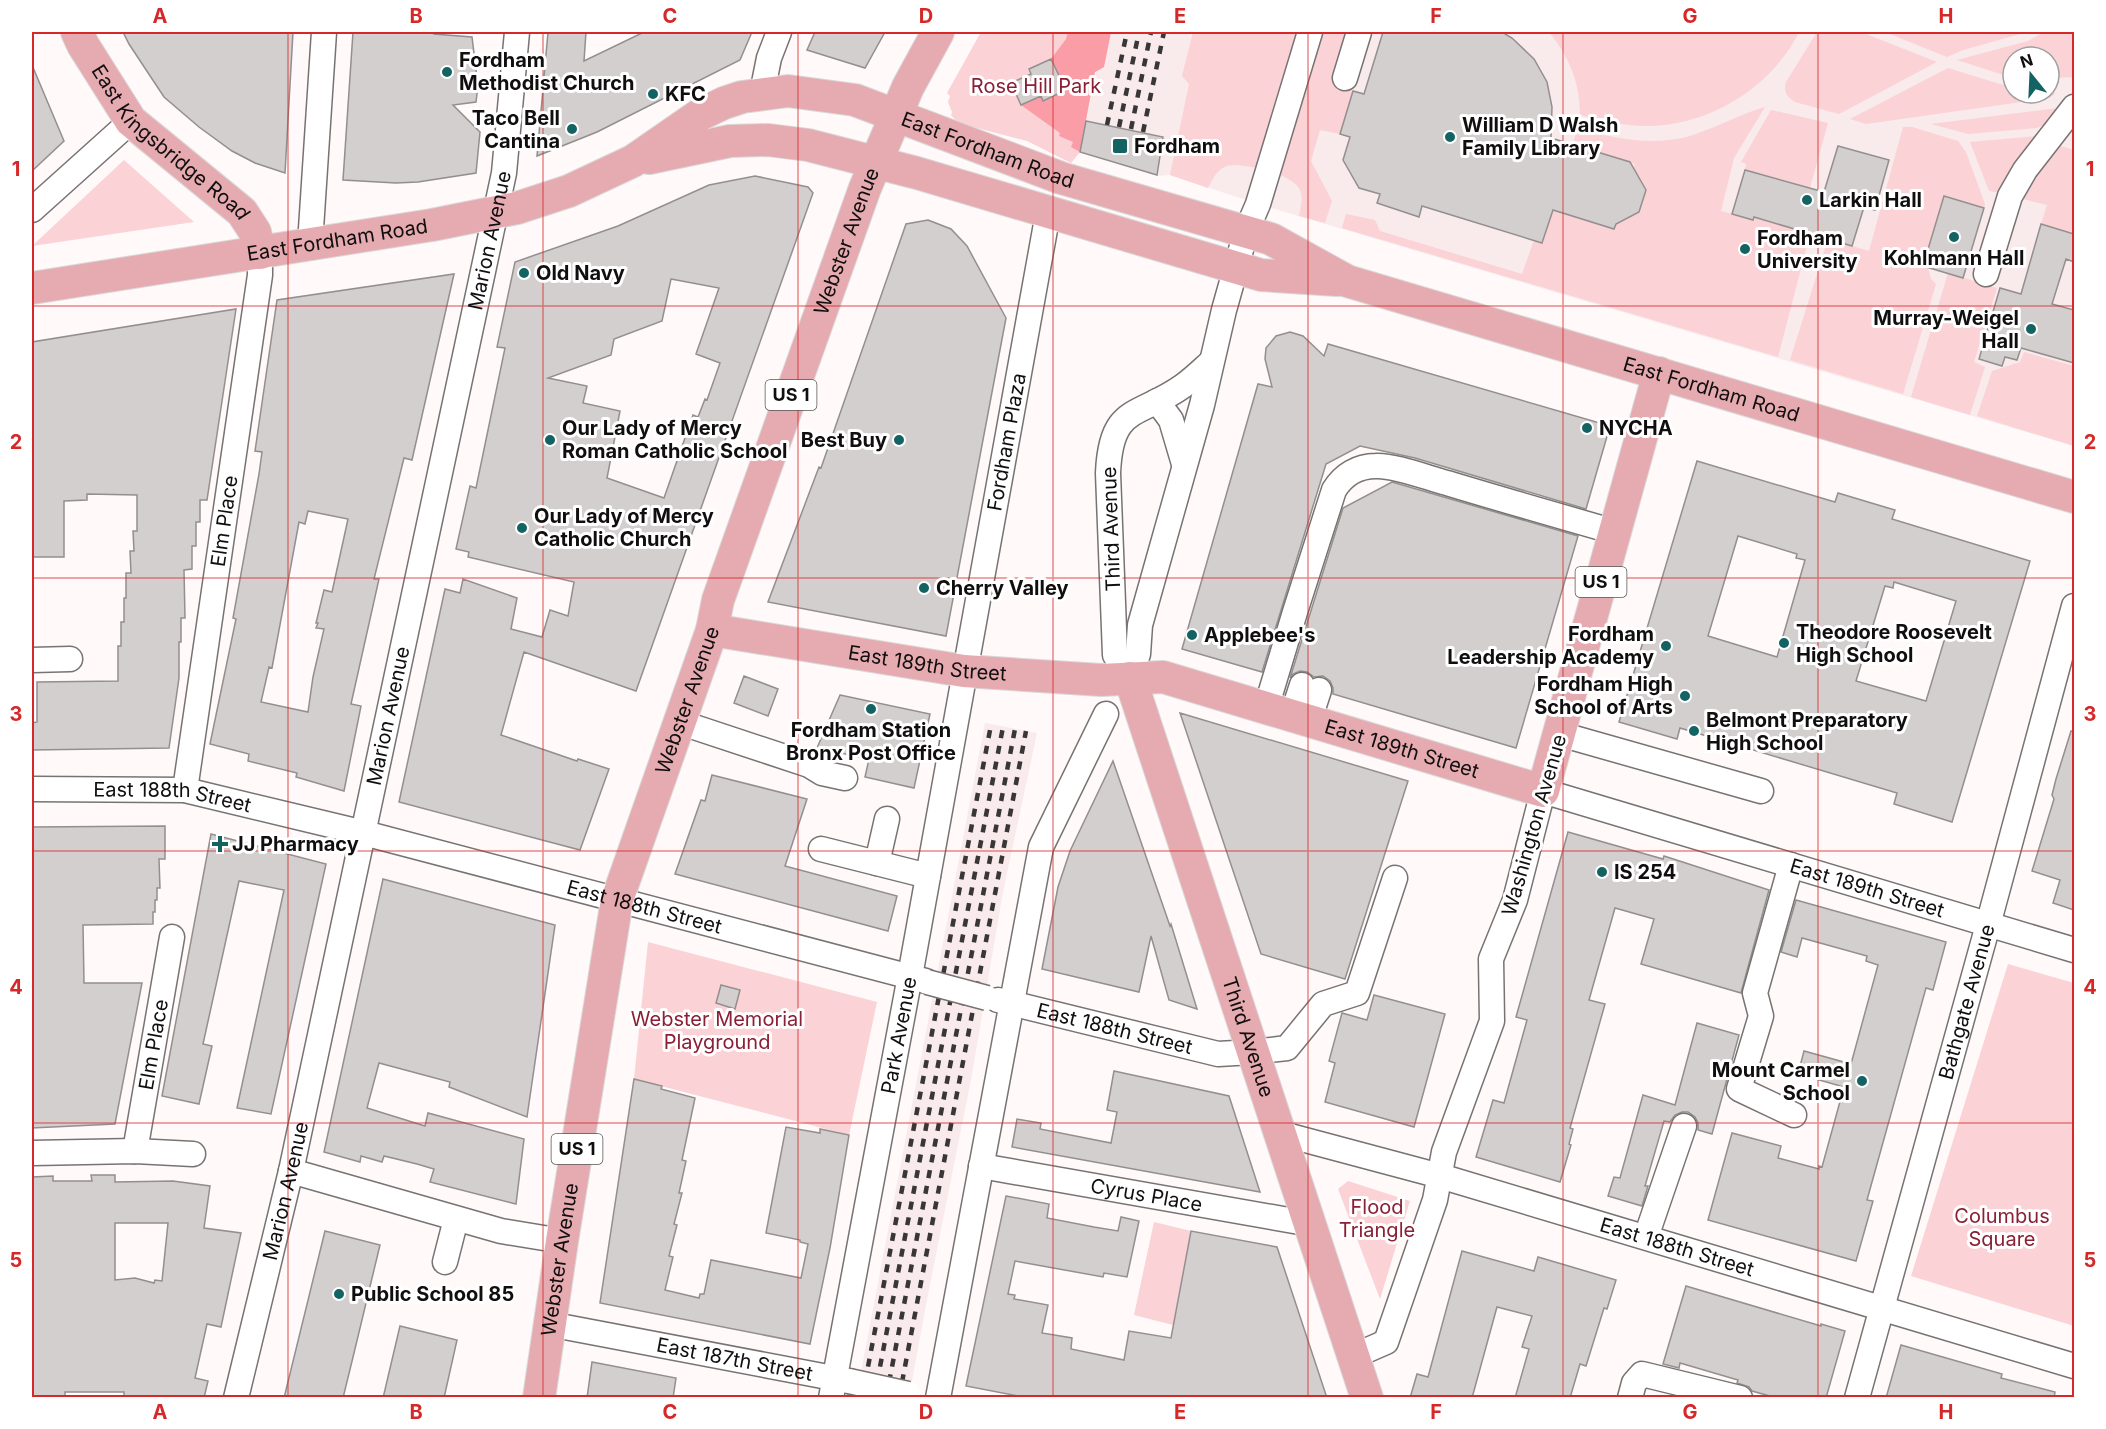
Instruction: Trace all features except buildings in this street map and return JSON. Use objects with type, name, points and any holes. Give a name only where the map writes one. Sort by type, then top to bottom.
[{"type":"main road","name":"East Kingsbridge Road","points":[[77,32],[131,121],[242,212],[255,232],[260,253]]},
{"type":"main road","name":"Webster Avenue","points":[[539,1398],[617,900],[712,630],[718,600],[875,162],[908,87],[938,32]]},
{"type":"main road","name":"East Fordham Road","points":[[32,288],[260,253],[495,213],[538,202],[633,161],[701,114],[742,97],[788,91],[855,100],[1061,178],[1271,239],[1347,281]]},
{"type":"main road","name":"East Fordham Road","points":[[633,161],[709,144],[749,140],[786,141],[808,145],[875,162],[1261,275],[1347,281],[2074,497]]},
{"type":"main road","name":"Washington Avenue","points":[[1543,791],[1659,373]]},
{"type":"main road","name":"East 189th Street","points":[[712,630],[964,671],[1101,680],[1162,677],[1543,791]]},
{"type":"main road","name":"Third Avenue","points":[[1130,678],[1367,1398]]},
{"type":"street","points":[[310,244],[324,32]]},
{"type":"street","name":"Marion Avenue","points":[[236,1398],[291,1172],[504,173],[517,32]]},
{"type":"street","points":[[762,93],[769,58],[779,32]]},
{"type":"street","name":"Third Avenue","points":[[1130,678],[1138,654],[1140,625],[1202,405],[1211,362],[1246,232],[1258,204],[1310,32]]},
{"type":"street","points":[[1345,78],[1359,32]]},
{"type":"street","points":[[1986,274],[2010,196],[2025,170],[2074,107]]},
{"type":"street","points":[[32,210],[131,121]]},
{"type":"street","name":"Fordham Plaza","points":[[964,671],[1048,213]]},
{"type":"street","name":"Elm Place","points":[[185,790],[260,275],[260,253]]},
{"type":"street","name":"Third Avenue","points":[[1130,678],[1115,655],[1108,457],[1115,432],[1126,417],[1183,386],[1211,362]]},
{"type":"street","points":[[1157,400],[1171,420],[1184,464]]},
{"type":"street","points":[[1289,715],[1294,612],[1334,490],[1340,481],[1352,472],[1362,467],[1378,465],[1615,532]]},
{"type":"street","name":"Bathgate Avenue","points":[[1857,1398],[2074,606]]},
{"type":"street","points":[[32,660],[70,659]]},
{"type":"street","name":"Park Avenue","points":[[838,1386],[919,979],[928,876],[964,671]]},
{"type":"street","points":[[1289,715],[1310,688]]},
{"type":"street","points":[[938,1398],[1041,847],[1106,714]]},
{"type":"street","points":[[680,722],[809,765],[822,773],[844,778]]},
{"type":"street","points":[[1560,734],[1761,791]]},
{"type":"street","name":"East 188th Street","points":[[32,789],[185,790],[364,833],[987,998],[1218,1054],[1287,1048],[1323,1004],[1358,993],[1395,878]]},
{"type":"street","name":"East 189th Street","points":[[1543,791],[2074,950]]},
{"type":"street","name":"Washington Avenue","points":[[1354,1356],[1386,1342],[1435,1200],[1444,1152],[1492,1021],[1491,959],[1515,900],[1543,791]]},
{"type":"street","points":[[877,863],[887,819]]},
{"type":"street","points":[[821,849],[928,876]]},
{"type":"street","points":[[1791,865],[1755,993],[1761,1016],[1739,1089],[1794,1115]]},
{"type":"street","name":"Elm Place","points":[[135,1151],[171,937]]},
{"type":"street","points":[[1646,1237],[1684,1126]]},
{"type":"street","name":"East 188th Street","points":[[1279,1133],[1440,1176],[2074,1366]]},
{"type":"street","points":[[32,1153],[135,1151],[193,1154]]},
{"type":"street","name":"Cyrus Place","points":[[981,1166],[1311,1224]]},
{"type":"street","points":[[291,1172],[501,1232],[562,1241]]},
{"type":"street","points":[[445,1262],[456,1219]]},
{"type":"street","name":"East 187th Street","points":[[549,1324],[838,1386],[913,1396]]},
{"type":"street","points":[[1630,1398],[1634,1383],[1642,1374],[1740,1398]]},
{"type":"shaded area","points":[[1068,32],[1111,32],[1104,67],[1095,72],[1080,152],[1071,147],[1073,142],[1059,136],[1060,133],[1021,105],[1041,96],[1044,101],[1065,90],[1051,59],[1066,39]]},
{"type":"shaded area","name":"Fordham University","points":[[1111,32],[2074,32],[2074,446],[1258,204],[1170,175],[1157,176],[1080,152],[1096,71],[1104,67]]},
{"type":"shaded area","points":[[985,723],[1037,733],[1003,892],[971,1080],[909,1397],[856,1398]]},
{"type":"green space","name":"Rose Hill Park","points":[[981,32],[1111,32],[1104,67],[1095,72],[1080,152],[1071,163],[1027,141],[958,123],[951,115],[948,102],[950,96],[947,93]]},
{"type":"green space","points":[[1193,32],[1298,32],[1259,168],[1241,165],[1228,166],[1218,172],[1208,188],[1170,175],[1189,84],[1182,76]]},
{"type":"green space","points":[[1319,32],[1350,32],[1333,84],[1353,91],[1340,134],[1320,130],[1311,161],[1332,201],[1325,223],[1299,216],[1302,200],[1300,189],[1278,174]]},
{"type":"green space","points":[[1549,32],[1799,32],[1773,70],[1737,99],[1694,119],[1649,126],[1614,123],[1580,115],[1578,92],[1572,70]]},
{"type":"green space","points":[[1817,32],[1861,32],[1937,62],[1839,114],[1795,102],[1785,91],[1786,82]]},
{"type":"green space","points":[[1885,32],[2027,32],[1963,50],[1947,57]]},
{"type":"green space","points":[[2044,32],[2074,32],[2074,77],[2061,78],[2061,45],[2013,45],[2028,41]]},
{"type":"green space","points":[[2001,48],[2001,74],[1957,60]]},
{"type":"green space","points":[[1948,68],[2001,84],[2001,105],[1866,124],[1850,119]]},
{"type":"green space","points":[[1765,107],[1734,158],[1721,211],[1753,219],[1754,217],[1810,234],[1778,357],[1342,228],[1346,214],[1375,220],[1380,231],[1522,274],[1534,240],[1543,243],[1553,210],[1625,219],[1639,212],[1646,190],[1639,177],[1631,175],[1635,164],[1573,145],[1577,129],[1636,140],[1666,140],[1696,134]]},
{"type":"green space","points":[[2058,108],[2048,123],[2037,128],[1968,134],[1931,124]]},
{"type":"green space","points":[[1771,110],[1828,123],[1810,188],[1745,170],[1746,164],[1741,162]]},
{"type":"green space","points":[[1903,127],[1912,127],[1958,141],[1966,152],[1985,204],[1984,208],[1945,196],[1924,266],[1928,268],[1931,279],[1936,284],[1903,394],[1790,360],[1828,239],[1869,251]]},
{"type":"green space","points":[[2037,136],[2005,194],[1989,191],[1970,142]]},
{"type":"green space","points":[[2057,145],[2074,150],[2074,234],[2041,224],[2047,205],[2019,198]]},
{"type":"green space","points":[[124,160],[194,222],[32,246]]},
{"type":"green space","points":[[1948,273],[1997,288],[1974,362],[1985,367],[1970,415],[1911,397]]},
{"type":"green space","points":[[2024,352],[2074,366],[2074,446],[1977,416],[1992,371],[2020,362]]},
{"type":"green space","name":"Webster Memorial Playground","points":[[648,942],[877,1002],[849,1135],[634,1079]]},
{"type":"green space","name":"Columbus Square","points":[[2008,964],[2074,983],[2074,1326],[1911,1276]]},
{"type":"green space","name":"Flood Triangle","points":[[1348,1181],[1410,1201],[1380,1299],[1338,1189]]},
{"type":"green space","points":[[1154,1222],[1191,1231],[1173,1325],[1134,1315]]},
{"type":"railway","points":[[1107,125],[1127,32]]},
{"type":"railway","points":[[1119,127],[1139,32]]},
{"type":"railway","points":[[1131,129],[1151,32]]},
{"type":"railway","points":[[1143,132],[1164,32]]},
{"type":"railway","points":[[862,1398],[991,725]]},
{"type":"railway","points":[[874,1398],[1003,727]]},
{"type":"railway","points":[[886,1398],[1015,729]]},
{"type":"railway","points":[[899,1398],[1026,731]]},
{"type":"place","name":"Fordham Methodist Church","points":[[447,72]]},
{"type":"place","name":"KFC","points":[[653,94]]},
{"type":"place","name":"Taco Bell Cantina","points":[[572,129]]},
{"type":"place","name":"William D Walsh Family Library","points":[[1450,137]]},
{"type":"place","name":"Fordham","points":[[1120,146]]},
{"type":"place","name":"Larkin Hall","points":[[1807,200]]},
{"type":"place","name":"Kohlmann Hall","points":[[1954,237]]},
{"type":"place","name":"Fordham University","points":[[1745,249]]},
{"type":"place","name":"Old Navy","points":[[524,273]]},
{"type":"place","name":"Murray-Weigel Hall","points":[[2031,329]]},
{"type":"place","name":"NYCHA","points":[[1587,428]]},
{"type":"place","name":"Our Lady of Mercy Roman Catholic School","points":[[550,440]]},
{"type":"place","name":"Best Buy","points":[[899,440]]},
{"type":"place","name":"Our Lady of Mercy Catholic Church","points":[[522,528]]},
{"type":"place","name":"Cherry Valley","points":[[924,588]]},
{"type":"place","name":"Applebee's","points":[[1192,635]]},
{"type":"place","name":"Theodore Roosevelt High School","points":[[1784,643]]},
{"type":"place","name":"Fordham Leadership Academy","points":[[1666,646]]},
{"type":"place","name":"Fordham High School of Arts","points":[[1685,696]]},
{"type":"place","name":"Fordham Station Bronx Post Office","points":[[871,709]]},
{"type":"place","name":"Belmont Preparatory High School","points":[[1694,731]]},
{"type":"place","name":"JJ Pharmacy","points":[[220,844]]},
{"type":"place","name":"IS 254","points":[[1602,872]]},
{"type":"place","name":"Mount Carmel School","points":[[1862,1081]]},
{"type":"place","name":"Public School 85","points":[[339,1294]]}]
